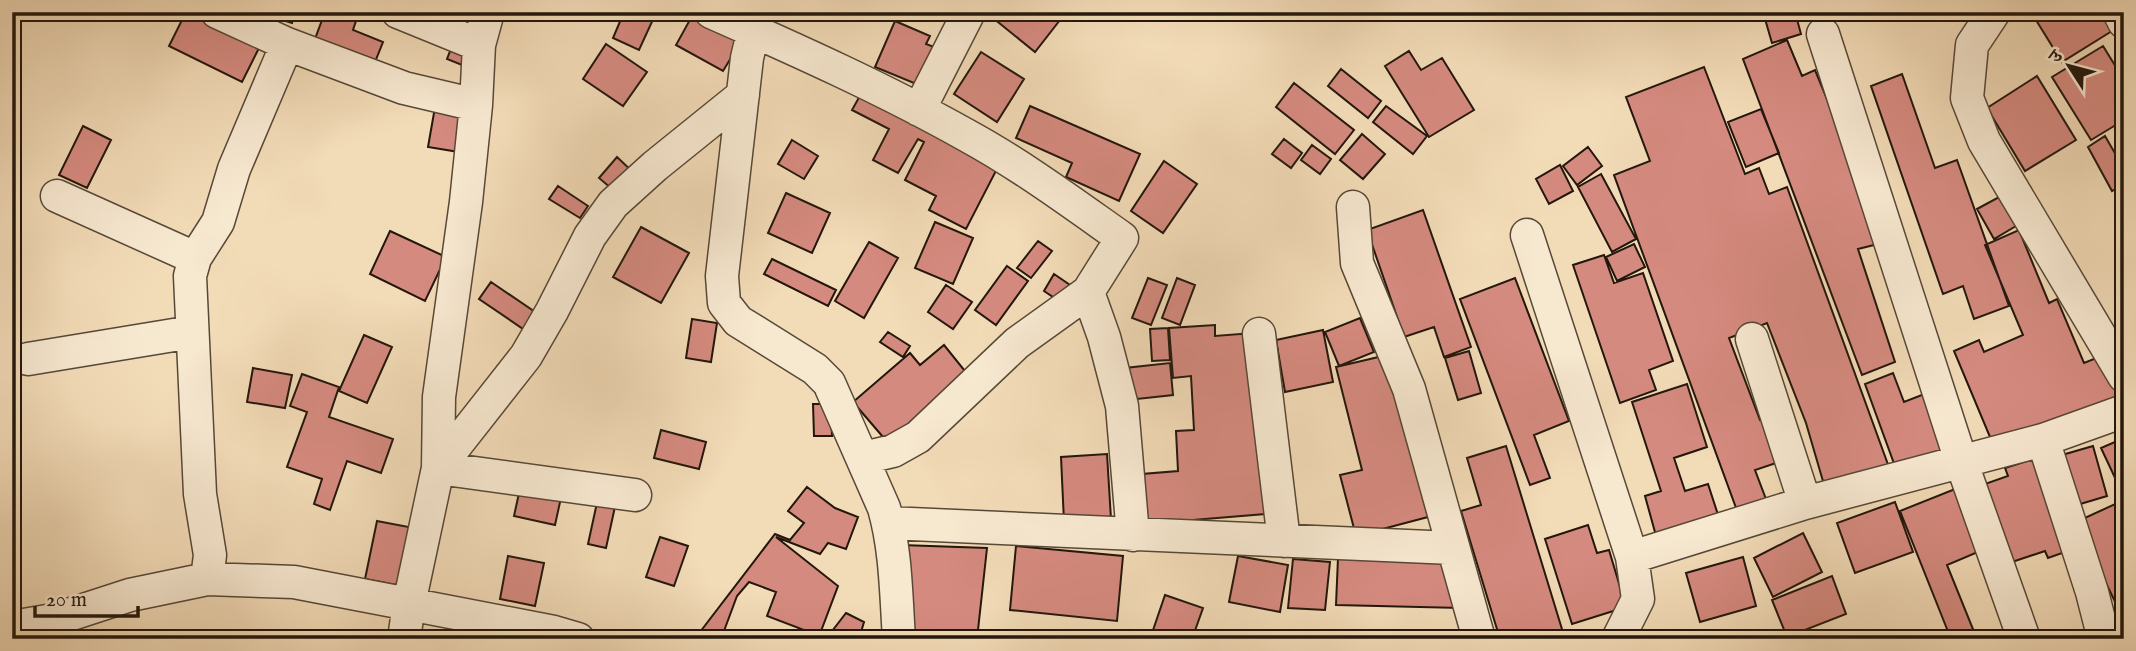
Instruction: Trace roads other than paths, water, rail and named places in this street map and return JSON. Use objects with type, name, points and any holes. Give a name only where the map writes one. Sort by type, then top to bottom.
[{"type":"street","points":[[217,12],[287,44],[404,88],[476,105]]},
{"type":"street","points":[[398,12],[479,45]]},
{"type":"street","points":[[404,639],[438,468],[439,397],[466,202],[479,45],[488,12]]},
{"type":"street","points":[[711,12],[756,22],[863,82],[967,135],[1039,180],[1122,238],[1088,292],[1017,343],[918,437],[893,451],[863,458]]},
{"type":"street","points":[[919,110],[969,12]]},
{"type":"street","points":[[1994,12],[1972,45],[1967,98],[1984,141],[2124,376]]},
{"type":"street","points":[[2119,12],[2124,22]]},
{"type":"street","points":[[756,22],[747,58],[722,276],[724,303],[738,321],[815,369],[829,383],[863,458],[888,523],[899,639]]},
{"type":"street","points":[[1823,34],[1961,461],[2024,639]]},
{"type":"street","points":[[207,579],[210,555],[200,494],[190,275],[195,258],[218,222],[234,169],[287,44]]},
{"type":"street","points":[[438,468],[526,356],[590,236],[613,204],[655,166],[743,95]]},
{"type":"street","points":[[57,196],[195,258]]},
{"type":"street","points":[[1353,207],[1357,263],[1409,389],[1479,639]]},
{"type":"street","points":[[1527,235],[1632,557],[1638,599],[1618,639]]},
{"type":"street","points":[[1088,292],[1104,337],[1122,406],[1133,535]]},
{"type":"street","points":[[28,359],[192,332]]},
{"type":"street","points":[[1259,334],[1284,541]]},
{"type":"street","points":[[1752,339],[1805,503]]},
{"type":"street","points":[[1632,557],[1805,503],[2043,440],[2124,411]]},
{"type":"street","points":[[2043,440],[2092,592],[2104,639]]},
{"type":"street","points":[[438,468],[635,495]]},
{"type":"street","points":[[888,523],[1453,548]]},
{"type":"street","points":[[12,627],[53,620],[130,595],[207,579],[294,582],[578,639]]}]
